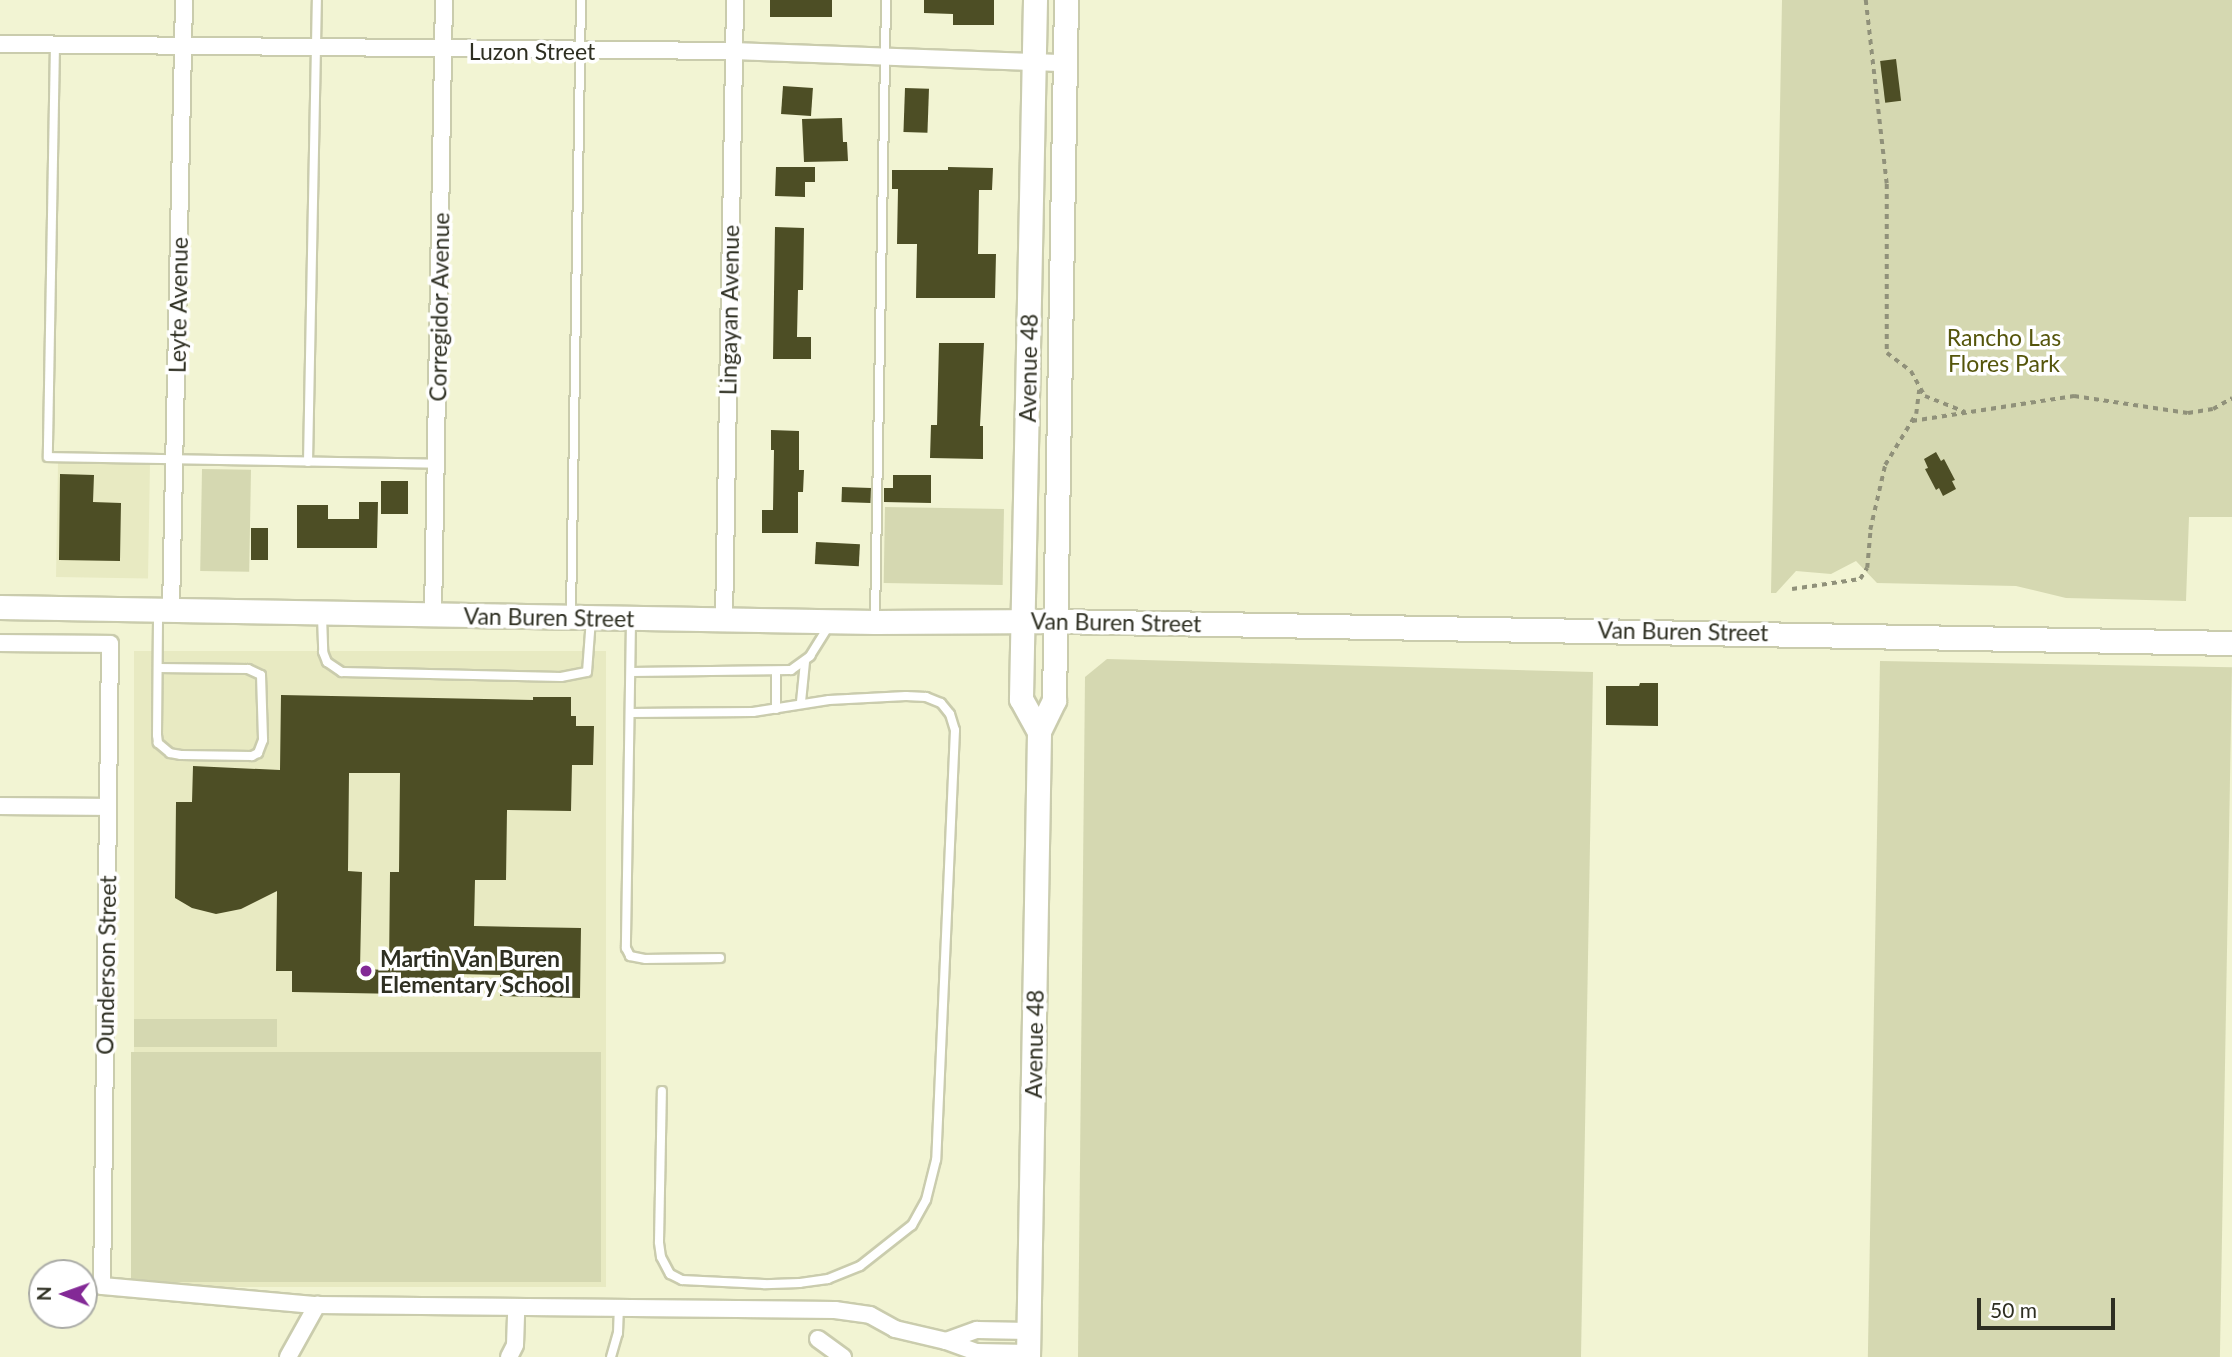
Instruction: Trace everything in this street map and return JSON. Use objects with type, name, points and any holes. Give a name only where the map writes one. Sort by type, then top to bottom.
[{"type":"main road","name":"Avenue 48","points":[[1035,0],[1021,699],[1039,731]]},
{"type":"main road","name":"Avenue 48","points":[[1029,1347],[1039,731],[1054,700],[1066,0]]},
{"type":"main road","name":"Van Buren Street","points":[[0,607],[831,622],[1055,621],[2232,643]]},
{"type":"street","name":"Leyte Avenue","points":[[165,610],[174,459],[184,0]]},
{"type":"street","name":"Corregidor Avenue","points":[[433,615],[444,0]]},
{"type":"street","name":"Lingayan Avenue","points":[[724,620],[735,0]]},
{"type":"street","name":"Luzon Street","points":[[0,44],[734,51],[1065,63]]},
{"type":"street","name":"Ounderson Street","points":[[0,643],[110,644],[102,1286],[317,1305]]},
{"type":"street","points":[[0,806],[108,807]]},
{"type":"street","points":[[288,1357],[317,1305],[835,1310],[870,1315],[895,1329],[946,1349],[977,1352],[1029,1347]]},
{"type":"street","points":[[509,1357],[515,1345],[516,1307]]},
{"type":"street","points":[[946,1349],[977,1330],[1029,1347]]},
{"type":"street","points":[[818,1339],[843,1357]]},
{"type":"lane","points":[[309,462],[317,0]]},
{"type":"lane","points":[[322,613],[323,652],[327,662],[342,672],[561,677],[587,672],[581,617],[581,0]]},
{"type":"lane","points":[[875,622],[886,0]]},
{"type":"lane","points":[[55,44],[48,457],[436,464]]},
{"type":"lane","points":[[158,668],[256,670],[263,680],[263,740],[258,753],[252,757],[181,755],[170,753],[158,743],[158,668],[165,610]]},
{"type":"lane","points":[[631,618],[626,948],[630,956],[646,959],[720,958]]},
{"type":"lane","points":[[631,672],[791,670],[804,662],[831,622]]},
{"type":"lane","points":[[801,702],[804,662]]},
{"type":"lane","points":[[776,672],[776,709]]},
{"type":"lane","points":[[630,713],[713,713],[776,709],[801,702],[926,697],[941,703],[950,713],[955,730],[944,1027],[936,1160],[926,1200],[912,1225],[887,1248],[860,1266],[828,1279],[776,1284],[682,1280],[664,1266],[659,1242],[662,1091]]},
{"type":"lane","points":[[611,1357],[618,1333],[619,1308]]},
{"type":"path","points":[[1866,0],[1887,184],[1888,353],[1911,371],[1918,386],[1931,401],[1965,412]]},
{"type":"path","points":[[1792,589],[1860,579],[1867,568],[1870,530],[1885,465],[1918,409],[1918,386]]},
{"type":"path","points":[[1912,421],[2074,396],[2188,413],[2213,409],[2232,398]]},
{"type":"shaded area","points":[[58,463],[150,465],[148,579],[56,577]]},
{"type":"shaded area","name":"Martin Van Buren Elementary School","points":[[134,651],[606,651],[606,1287],[134,1287]]},
{"type":"green space","name":"Rancho Las Flores Park","points":[[1782,0],[2232,0],[2232,517],[2189,517],[2186,601],[2066,598],[2016,586],[1877,583],[1856,561],[1831,574],[1796,571],[1776,593],[1771,593]]},
{"type":"green space","points":[[202,469],[251,470],[249,572],[200,571]]},
{"type":"green space","points":[[885,507],[1004,509],[1003,585],[884,583]]},
{"type":"green space","points":[[1107,659],[1593,672],[1581,1357],[1078,1357],[1085,677]]},
{"type":"green space","points":[[1880,661],[2232,667],[2220,1357],[1868,1357]]},
{"type":"green space","points":[[134,1019],[277,1019],[277,1047],[134,1047]]},
{"type":"green space","points":[[131,1052],[601,1052],[601,1282],[131,1282]]},
{"type":"building","points":[[770,0],[832,0],[832,17],[770,17]]},
{"type":"building","points":[[924,0],[994,0],[994,25],[953,25],[953,14],[924,13]]},
{"type":"building","points":[[1896,59],[1901,101],[1885,103],[1880,61]]},
{"type":"building","points":[[783,86],[813,88],[811,116],[781,114]]},
{"type":"building","points":[[905,88],[929,89],[927,133],[903,132]]},
{"type":"building","points":[[842,118],[843,142],[847,142],[848,161],[804,162],[802,119]]},
{"type":"building","points":[[776,167],[815,167],[815,182],[805,182],[805,197],[775,196]]},
{"type":"building","points":[[948,167],[993,168],[992,190],[979,190],[978,254],[996,254],[995,298],[916,298],[917,244],[897,244],[898,189],[892,189],[892,170],[948,170]]},
{"type":"building","points":[[775,227],[804,228],[803,290],[798,290],[797,337],[811,337],[811,359],[773,359]]},
{"type":"building","points":[[939,343],[984,343],[980,426],[983,426],[983,459],[930,458],[931,425],[937,425]]},
{"type":"building","points":[[771,430],[799,431],[799,470],[804,470],[803,492],[798,492],[798,533],[762,533],[762,510],[773,510],[774,450],[771,450]]},
{"type":"building","points":[[1936,452],[1941,461],[1944,459],[1955,480],[1952,481],[1956,489],[1943,496],[1939,488],[1936,490],[1925,469],[1928,468],[1924,459]]},
{"type":"building","points":[[60,474],[94,475],[93,502],[121,503],[120,561],[59,560]]},
{"type":"building","points":[[893,475],[931,475],[931,503],[884,502],[884,488],[893,488]]},
{"type":"building","points":[[381,481],[408,481],[408,514],[381,514]]},
{"type":"building","points":[[842,487],[871,488],[870,503],[841,502]]},
{"type":"building","points":[[359,502],[378,502],[377,548],[297,548],[297,505],[328,505],[328,519],[359,519]]},
{"type":"building","points":[[251,528],[268,528],[268,560],[251,560]]},
{"type":"building","points":[[816,542],[860,544],[859,566],[815,564]]},
{"type":"building","points":[[1640,683],[1658,683],[1658,726],[1606,725],[1606,686],[1639,686]]},
{"type":"building","points":[[281,695],[533,700],[533,697],[571,697],[571,716],[576,716],[576,726],[594,726],[593,765],[572,765],[571,811],[507,810],[506,880],[475,880],[474,926],[581,928],[580,998],[500,996],[500,975],[459,974],[459,995],[292,992],[292,971],[276,971],[277,891],[241,909],[216,914],[192,908],[175,898],[176,802],[192,802],[193,766],[280,770]],"holes":[[[349,773],[400,773],[399,872],[390,872],[389,970],[360,969],[362,872],[348,871]]]},
{"type":"place","name":"Martin Van Buren Elementary School","points":[[366,971]]}]
